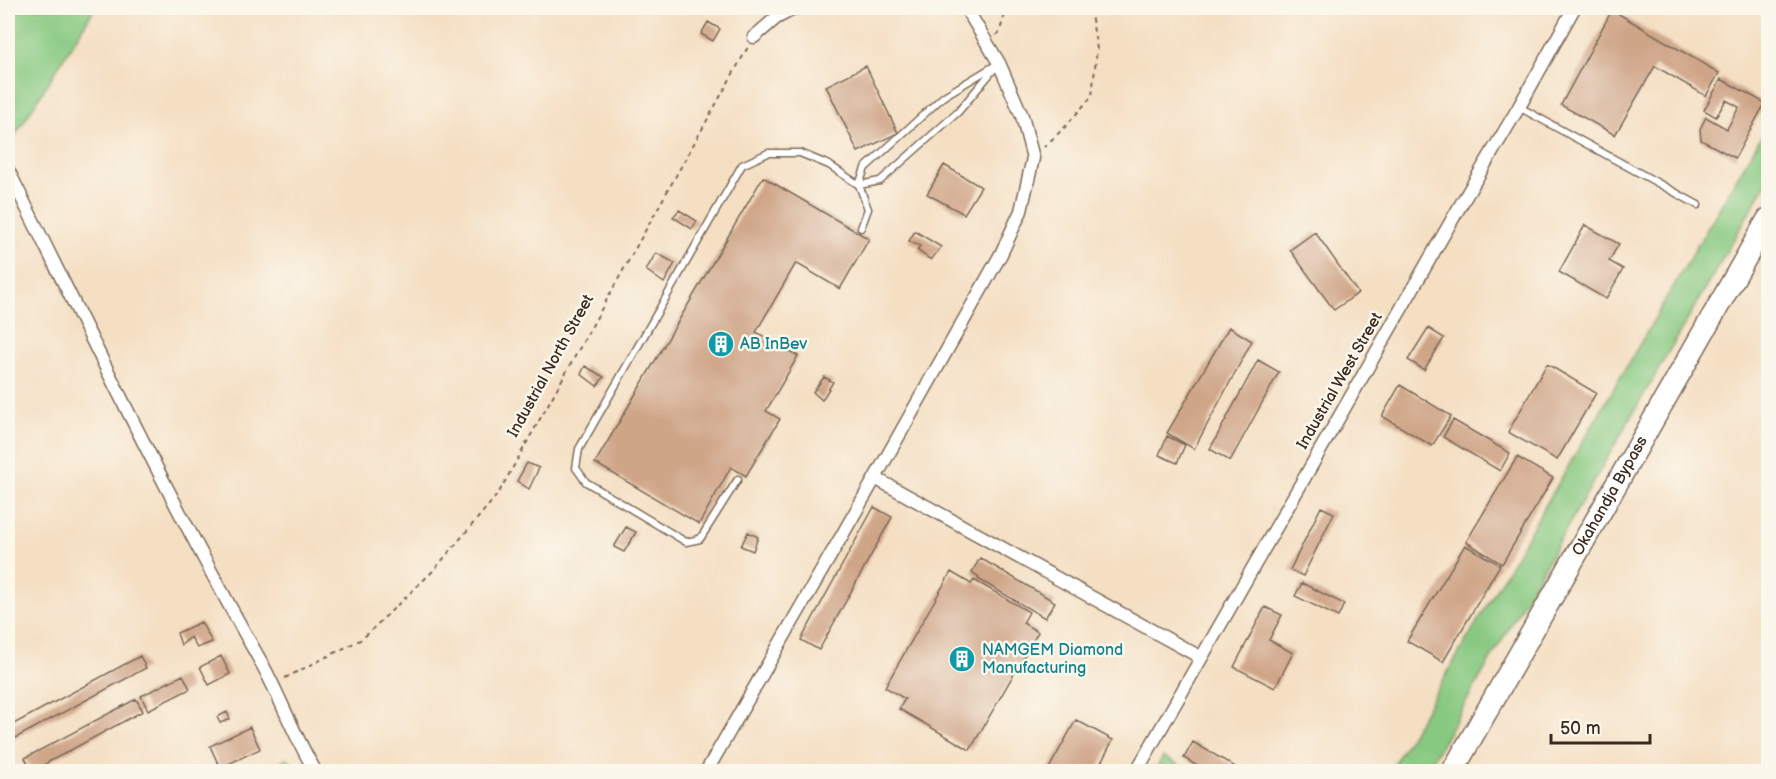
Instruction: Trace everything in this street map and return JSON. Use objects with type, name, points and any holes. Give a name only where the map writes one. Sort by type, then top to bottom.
[{"type":"highway","name":"Okahandja Bypass","points":[[1452,771],[1768,219]]},
{"type":"street","points":[[754,37],[776,18],[795,8]]},
{"type":"street","points":[[706,771],[1001,254],[1021,211],[1033,158],[1022,116],[999,63],[966,8]]},
{"type":"street","name":"Industrial West Street","points":[[1136,771],[1574,8]]},
{"type":"street","points":[[8,170],[220,591],[273,684],[305,755],[316,771]]},
{"type":"street","points":[[875,478],[1200,657]]},
{"type":"lane","points":[[859,186],[880,181],[958,112],[999,63]]},
{"type":"lane","points":[[859,186],[865,168],[944,96],[999,63]]},
{"type":"lane","points":[[1519,107],[1698,205]]},
{"type":"lane","points":[[738,479],[700,539],[686,542],[586,482],[576,468],[579,449],[742,165],[768,153],[800,153],[830,165],[859,186],[868,209],[861,228]]},
{"type":"path","points":[[986,41],[999,33],[1007,8]]},
{"type":"path","points":[[1033,158],[1092,96],[1097,49],[1090,8]]},
{"type":"path","name":"Industrial North Street","points":[[273,684],[362,639],[434,570],[498,494],[754,37]]},
{"type":"green space","points":[[8,8],[95,8],[8,147]]},
{"type":"green space","points":[[1768,125],[1768,180],[1426,771],[1390,771]]},
{"type":"green space","points":[[1163,757],[1190,771],[1155,771]]},
{"type":"green space","points":[[287,758],[298,771],[263,771]]},
{"type":"building","points":[[1612,10],[1719,73],[1706,96],[1655,66],[1615,135],[1561,105]]},
{"type":"building","points":[[708,22],[720,29],[713,41],[701,34]]},
{"type":"building","points":[[866,66],[898,133],[858,152],[826,86]]},
{"type":"building","points":[[1721,79],[1765,103],[1735,158],[1701,140],[1700,129],[1706,117],[1727,129],[1739,107],[1726,100],[1716,117],[1704,110]]},
{"type":"building","points":[[944,165],[981,187],[964,214],[927,194]]},
{"type":"building","name":"AB InBev","points":[[763,177],[869,239],[840,289],[796,263],[756,332],[798,356],[766,411],[780,419],[746,476],[731,467],[699,524],[595,463]]},
{"type":"building","points":[[679,210],[697,221],[692,229],[673,217]]},
{"type":"building","points":[[1585,225],[1619,244],[1609,261],[1623,269],[1606,299],[1559,272]]},
{"type":"building","points":[[915,231],[941,247],[931,260],[917,250],[920,246],[909,241]]},
{"type":"building","points":[[1315,232],[1358,293],[1334,310],[1290,250]]},
{"type":"building","points":[[656,253],[675,263],[664,283],[646,270]]},
{"type":"building","points":[[1229,327],[1252,341],[1194,449],[1167,433]]},
{"type":"building","points":[[1428,328],[1444,338],[1424,370],[1408,360]]},
{"type":"building","points":[[1258,360],[1279,372],[1230,461],[1210,449]]},
{"type":"building","points":[[1547,364],[1596,393],[1557,460],[1508,432]]},
{"type":"building","points":[[585,366],[604,377],[597,386],[581,374]]},
{"type":"building","points":[[824,377],[833,382],[822,400],[813,392]]},
{"type":"building","points":[[1400,385],[1451,416],[1432,446],[1382,416]]},
{"type":"building","points":[[1453,420],[1510,453],[1500,471],[1443,437]]},
{"type":"building","points":[[1167,436],[1185,445],[1177,463],[1159,455]]},
{"type":"building","points":[[1517,457],[1553,478],[1502,564],[1466,542]]},
{"type":"building","points":[[527,463],[539,468],[529,489],[517,481]]},
{"type":"building","points":[[874,507],[892,517],[819,650],[801,640]]},
{"type":"building","points":[[1321,507],[1334,513],[1303,576],[1290,570]]},
{"type":"building","points":[[626,527],[636,532],[624,552],[614,547]]},
{"type":"building","points":[[748,532],[758,537],[753,551],[741,546]]},
{"type":"building","points":[[1465,545],[1500,565],[1443,662],[1407,641]]},
{"type":"building","points":[[980,558],[1055,602],[1045,618],[978,579],[979,577],[972,572]]},
{"type":"building","name":"NAMGEM Diamond Manufacturing","points":[[951,572],[971,584],[974,580],[1029,612],[1023,623],[1038,632],[970,750],[899,709],[905,699],[885,687]]},
{"type":"building","points":[[1302,583],[1344,604],[1338,617],[1295,596]]},
{"type":"building","points":[[1265,607],[1282,615],[1269,640],[1293,653],[1275,688],[1234,667]]},
{"type":"building","points":[[201,622],[212,642],[197,648],[191,637],[181,645],[177,633]]},
{"type":"building","points":[[140,656],[146,668],[8,742],[8,727]]},
{"type":"building","points":[[221,656],[230,674],[209,685],[200,667]]},
{"type":"building","points":[[183,675],[190,689],[148,710],[141,696]]},
{"type":"building","points":[[136,699],[143,711],[32,771],[25,758]]},
{"type":"building","points":[[227,712],[230,719],[220,723],[217,717]]},
{"type":"building","points":[[1076,720],[1113,740],[1096,772],[1047,772]]},
{"type":"building","points":[[250,727],[260,749],[220,768],[210,746]]},
{"type":"building","points":[[1193,742],[1244,772],[1207,772],[1184,758]]},
{"type":"place","name":"AB InBev","points":[[721,344]]},
{"type":"place","name":"NAMGEM Diamond Manufacturing","points":[[962,659]]}]
